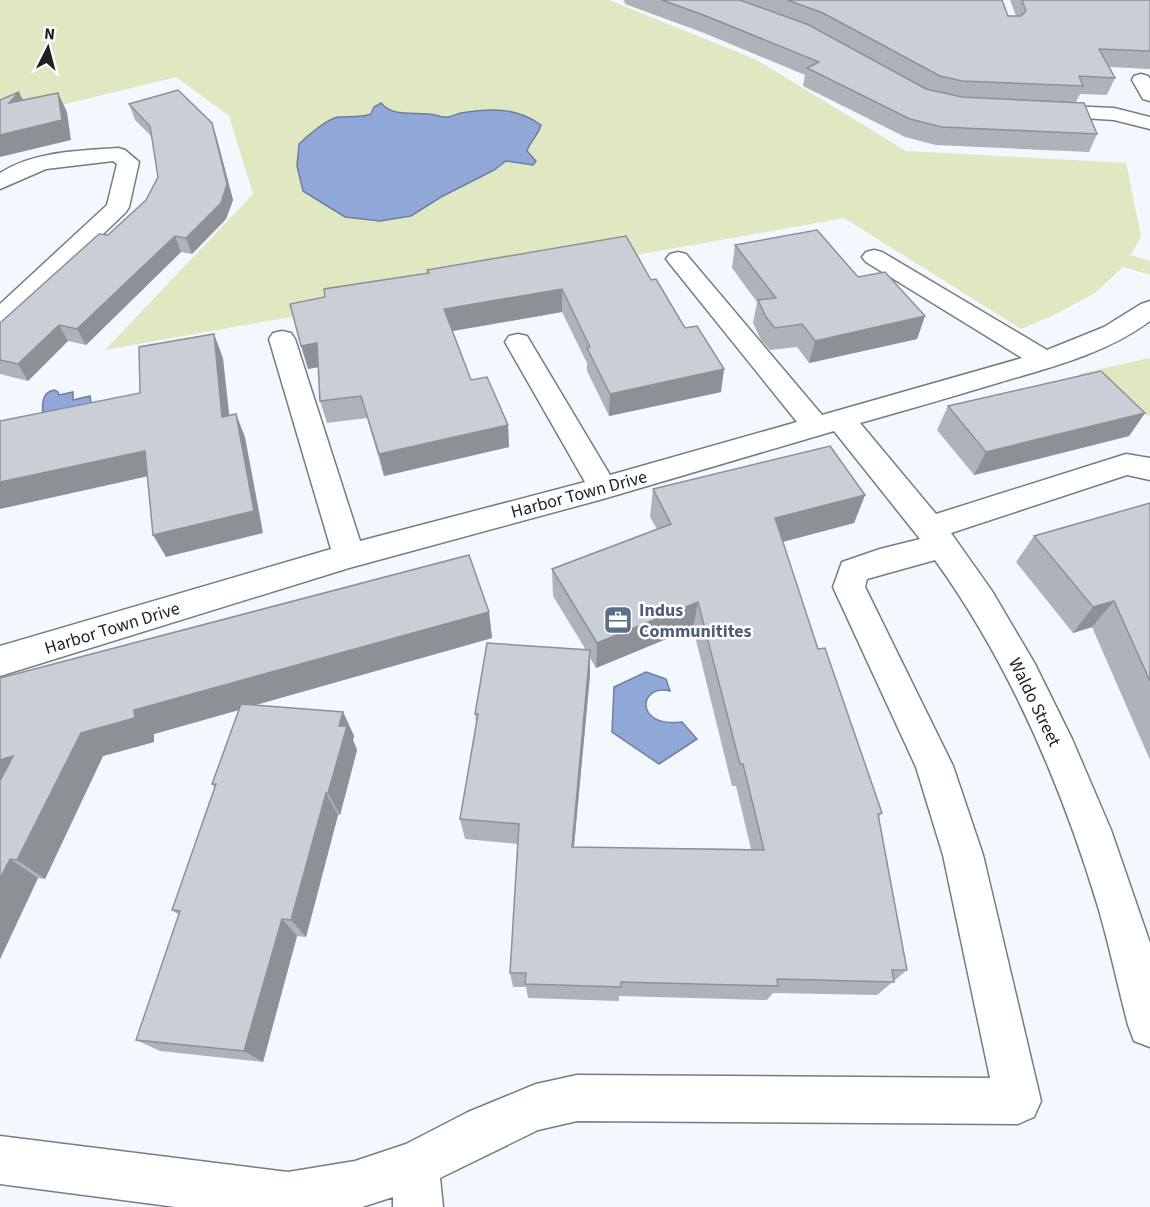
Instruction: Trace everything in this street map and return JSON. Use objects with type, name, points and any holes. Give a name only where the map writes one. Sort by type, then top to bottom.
[{"type":"street","points":[[1023,110],[1128,117],[1150,123]]},
{"type":"street","points":[[0,183],[10,175],[38,163],[118,154],[128,162],[118,207],[0,318]]},
{"type":"street","points":[[874,257],[1045,360]]},
{"type":"street","name":"Waldo Street","points":[[678,259],[936,537],[979,599],[1030,686],[1072,779],[1120,911],[1150,1025]]},
{"type":"street","name":"Harbor Town Drive","points":[[0,661],[350,556],[603,488],[1045,360],[1103,338],[1150,309]]},
{"type":"street","points":[[282,339],[350,556]]},
{"type":"street","points":[[518,342],[603,488]]},
{"type":"street","points":[[0,1160],[288,1197],[355,1185],[417,1186],[485,1129],[525,1112],[577,1098],[1018,1101],[963,855],[934,766],[849,587],[853,571],[936,537],[1126,464],[1150,469]]},
{"type":"green space","points":[[0,0],[609,0],[757,60],[906,151],[1126,163],[1141,236],[1131,255],[1150,261],[1150,275],[1123,267],[1095,293],[1021,329],[844,218],[105,350],[253,194],[229,116],[176,77],[0,120]]},
{"type":"green space","points":[[1150,358],[1150,417],[1078,374]]},
{"type":"water","points":[[381,103],[397,112],[445,117],[472,111],[492,110],[522,115],[541,125],[527,151],[536,161],[533,165],[506,161],[411,216],[380,221],[345,217],[303,191],[297,166],[299,144],[328,121],[338,117],[371,114],[374,107]]},
{"type":"water","points":[[54,390],[59,395],[73,392],[73,400],[90,396],[92,410],[43,422],[44,398],[46,394]]},
{"type":"water","points":[[646,672],[666,679],[670,691],[660,690],[652,693],[647,699],[648,713],[655,719],[666,722],[682,722],[697,739],[659,764],[612,732],[614,687]]},
{"type":"building","points":[[662,0],[740,0],[809,25],[926,89],[962,97],[1084,103],[1097,134],[942,127],[910,119],[807,68],[819,62]]},
{"type":"building","points":[[787,0],[1002,0],[1008,16],[1021,16],[1026,11],[1022,0],[1150,0],[1150,51],[1099,49],[1115,78],[1079,76],[1083,86],[962,81],[940,76],[823,13]]},
{"type":"building","points":[[178,90],[212,123],[227,184],[221,203],[186,238],[175,236],[77,329],[59,325],[18,364],[0,360],[0,323],[99,234],[108,235],[146,200],[158,177],[150,126],[129,104]]},
{"type":"building","points":[[19,92],[9,103],[58,93],[62,120],[0,135],[0,100]]},
{"type":"building","points":[[817,230],[858,277],[885,272],[925,316],[815,341],[802,324],[775,328],[766,317],[758,300],[776,298],[735,245]]},
{"type":"building","points":[[626,236],[651,280],[656,279],[685,328],[697,326],[724,369],[610,394],[562,289],[444,309],[471,380],[487,377],[508,425],[379,454],[361,396],[320,401],[317,343],[301,346],[290,304],[325,297],[324,289],[429,273],[427,270]]},
{"type":"building","points":[[214,334],[222,417],[236,414],[254,511],[153,535],[145,451],[0,482],[0,421],[140,393],[139,347]]},
{"type":"building","points":[[1101,371],[1145,413],[986,452],[948,406]]},
{"type":"building","points":[[830,446],[865,495],[775,518],[818,649],[825,648],[882,813],[878,814],[907,970],[892,970],[894,982],[777,979],[778,986],[621,982],[621,987],[525,984],[526,973],[510,973],[519,824],[460,819],[478,714],[475,714],[487,643],[590,650],[572,847],[764,850],[743,764],[740,764],[698,602],[597,643],[552,569],[671,524],[653,489]]},
{"type":"building","points":[[1150,503],[1150,681],[1114,601],[1093,607],[1034,536]]},
{"type":"building","points":[[469,555],[489,612],[134,710],[135,718],[81,733],[17,860],[10,859],[0,879],[0,781],[13,756],[0,760],[0,678]]},
{"type":"building","points":[[241,704],[343,712],[339,726],[347,726],[291,920],[282,919],[244,1051],[136,1040],[180,911],[172,910],[216,784],[212,784]]},
{"type":"place","name":"Indus Communitites","points":[[618,620]]}]
